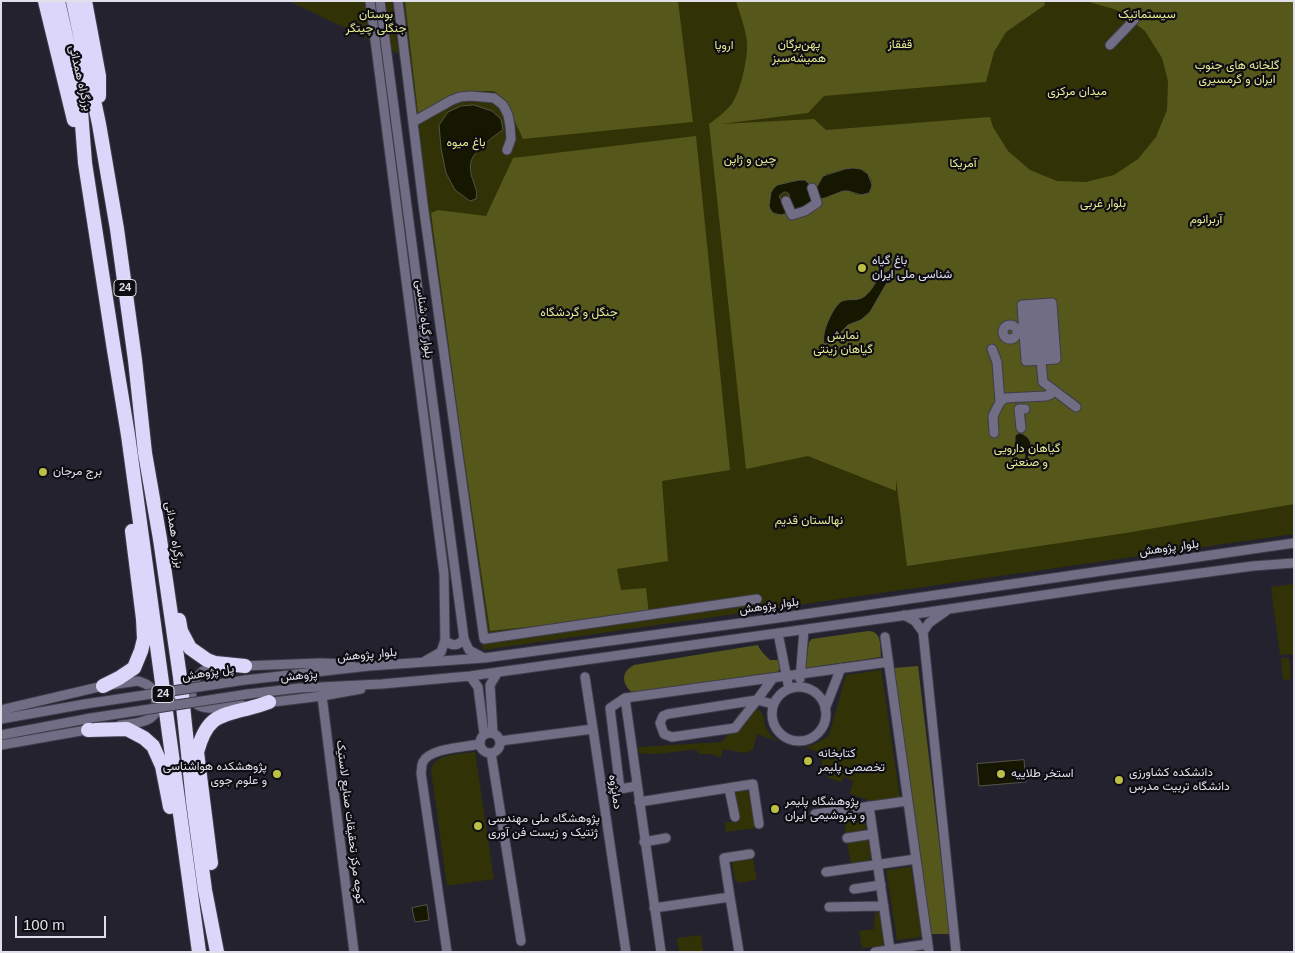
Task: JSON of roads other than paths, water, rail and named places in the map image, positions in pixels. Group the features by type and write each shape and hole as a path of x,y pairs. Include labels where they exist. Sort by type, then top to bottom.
{"highway":[{"name":"بزرگراه همدانی","path":"45,1 85,162"},
{"name":"بزرگراه همدانی","path":"58,1 80,98 85,162 128,435 199,952"},
{"name":"بزرگراه همدانی","path":"73,1 99,124 118,238 135,360 145,452 180,677 193,801 205,890 216,946"},
{"name":"بزرگراه همدانی","path":"85,1 99,76 99,124"},
{"path":"103,686 134,668 142,651 144,639 126,474 128,435"},
{"path":"145,452 156,475 181,632 190,648 207,660 245,673"},
{"path":"216,946 215,896 197,752 201,737 206,728 220,716 269,702"},
{"path":"89,724 126,730 144,738 153,746 162,766 190,922 199,952"}],"street":[{"name":"بلوار گیاه شناسی","path":"370,1 444,574 445,640"},
{"name":"بلوار گیاه شناسی","path":"380,1 464,639"},
{"path":"398,1 484,639 757,599"},
{"path":"1110,45 1134,20"},
{"path":"413,122 460,97 494,98 503,105 508,115 511,139 508,150"},
{"path":"786,202 792,215 805,211 817,203 812,188"},
{"path":"1032,328 1038,316 1052,303 1022,305 1038,316"},
{"path":"1032,328 1038,316 1037,304"},
{"path":"1032,328 1038,316"},
{"path":"1000,402 997,342 1006,326 1013,326 1032,328 1040,338 1043,382 1076,407"},
{"path":"1032,328 1040,338 1040,349 1026,361 1056,359 1040,349"},
{"path":"1032,328 1040,338 1040,349"},
{"path":"994,433 993,416 1000,402 1005,398 1046,396 1054,390"},
{"name":"بلوار پژوهش","path":"245,673 484,658 1294,543"},
{"path":"369,666 320,663 245,673 203,671 192,682 192,698 198,706 204,708 322,696 382,684 470,676 1112,585 1253,566 1294,563"},
{"path":"922,632 929,623 948,609"},
{"path":"904,615 914,621 922,632 956,952"},
{"path":"801,687 800,673 804,630"},
{"path":"778,633 789,689"},
{"path":"875,952 928,948 885,637"},
{"path":"445,640 454,646 460,644 464,639 470,650 484,658"},
{"path":"421,663 441,652 445,640"},
{"path":"638,786 620,789 610,708 625,698 888,662"},
{"path":"825,709 841,668"},
{"path":"493,733 490,685 498,672"},
{"name":"پل پژوهش","path":"1,720 245,673"},
{"path":"470,676 478,687 484,734 480,744 486,753 497,751 499,748 499,738 493,733 484,734"},
{"name":"دماپژوه","path":"586,677 626,952"},
{"path":"773,678 757,700 735,728 672,737 664,734 660,723 663,716 668,714 757,700 773,704"},
{"path":"1,710 103,686 138,681 154,689 156,709 155,714 145,721 89,724 1,735"},
{"name":"پژوهش","path":"89,724 248,694 299,688 382,684"},
{"path":"801,687 810,690 817,694 825,709 822,727 817,734 809,739 800,741 783,736 773,722 773,704 784,691 789,689 801,687"},
{"name":"کوچه مرکز تحقیقات صنایع لاستیک","path":"322,696 354,952"},
{"path":"625,698 661,952"},
{"path":"1,746 89,724"},
{"path":"500,741 593,729"},
{"path":"447,952 421,774 422,763 427,756 438,751 480,744"},
{"path":"491,753 521,941"},
{"path":"639,802 753,784 758,824"},
{"path":"729,788 735,817"},
{"path":"815,814 907,801"},
{"path":"869,806 890,950"},
{"path":"846,838 873,834"},
{"path":"644,842 666,838"},
{"path":"739,952 724,858 750,854"},
{"path":"826,872 916,859"},
{"path":"854,889 881,885"},
{"path":"654,908 730,896"},
{"path":"829,907 884,906"}],"place":[{"name":"باغ گیاه‌ شناسی ملی ایران","path":"862,268"},
{"name":"برج مرجان","path":"43,472"},
{"name":"کتابخانه تخصصی پلیمر","path":"808,761"},
{"name":"پژوهشکده هواشناسی و علوم جوی","path":"277,774"},
{"name":"استخر طلاییه","path":"1001,774"},
{"name":"دانشکده کشاورزی دانشگاه تربیت مدرس","path":"1119,780"},
{"name":"پژوهشگاه پلیمر و پتروشیمی ایران","path":"775,809"},
{"name":"پژوهشگاه ملی مهندسی ژنتیک و زیست فن آوری","path":"478,826"}],"park label":[{"name":"سیستماتیک","path":"1147,15"},
{"name":"بوستان جنگلی چیتگر","path":"376,22"},
{"name":"قفقاز","path":"900,45"},
{"name":"اروپا","path":"724,46"},
{"name":"پهن‌برگان همیشه‌سبز","path":"799,52"},
{"name":"گلخانه های جنوب ایران و گرمسیری","path":"1237,73"},
{"name":"میدان مرکزی","path":"1077,92"},
{"name":"باغ میوه","path":"466,143"},
{"name":"چین و ژاپن","path":"750,160"},
{"name":"آمریکا","path":"963,164"},
{"name":"بلوار غربی","path":"1103,204"},
{"name":"آربرانوم","path":"1206,220"},
{"name":"جنگل و گردشگاه","path":"579,313"},
{"name":"نمایش گیاهان زینتی","path":"843,343"},
{"name":"گیاهان دارویی و صنعتی","path":"1027,456"},
{"name":"نهالستان قدیم","path":"809,521"}]}
